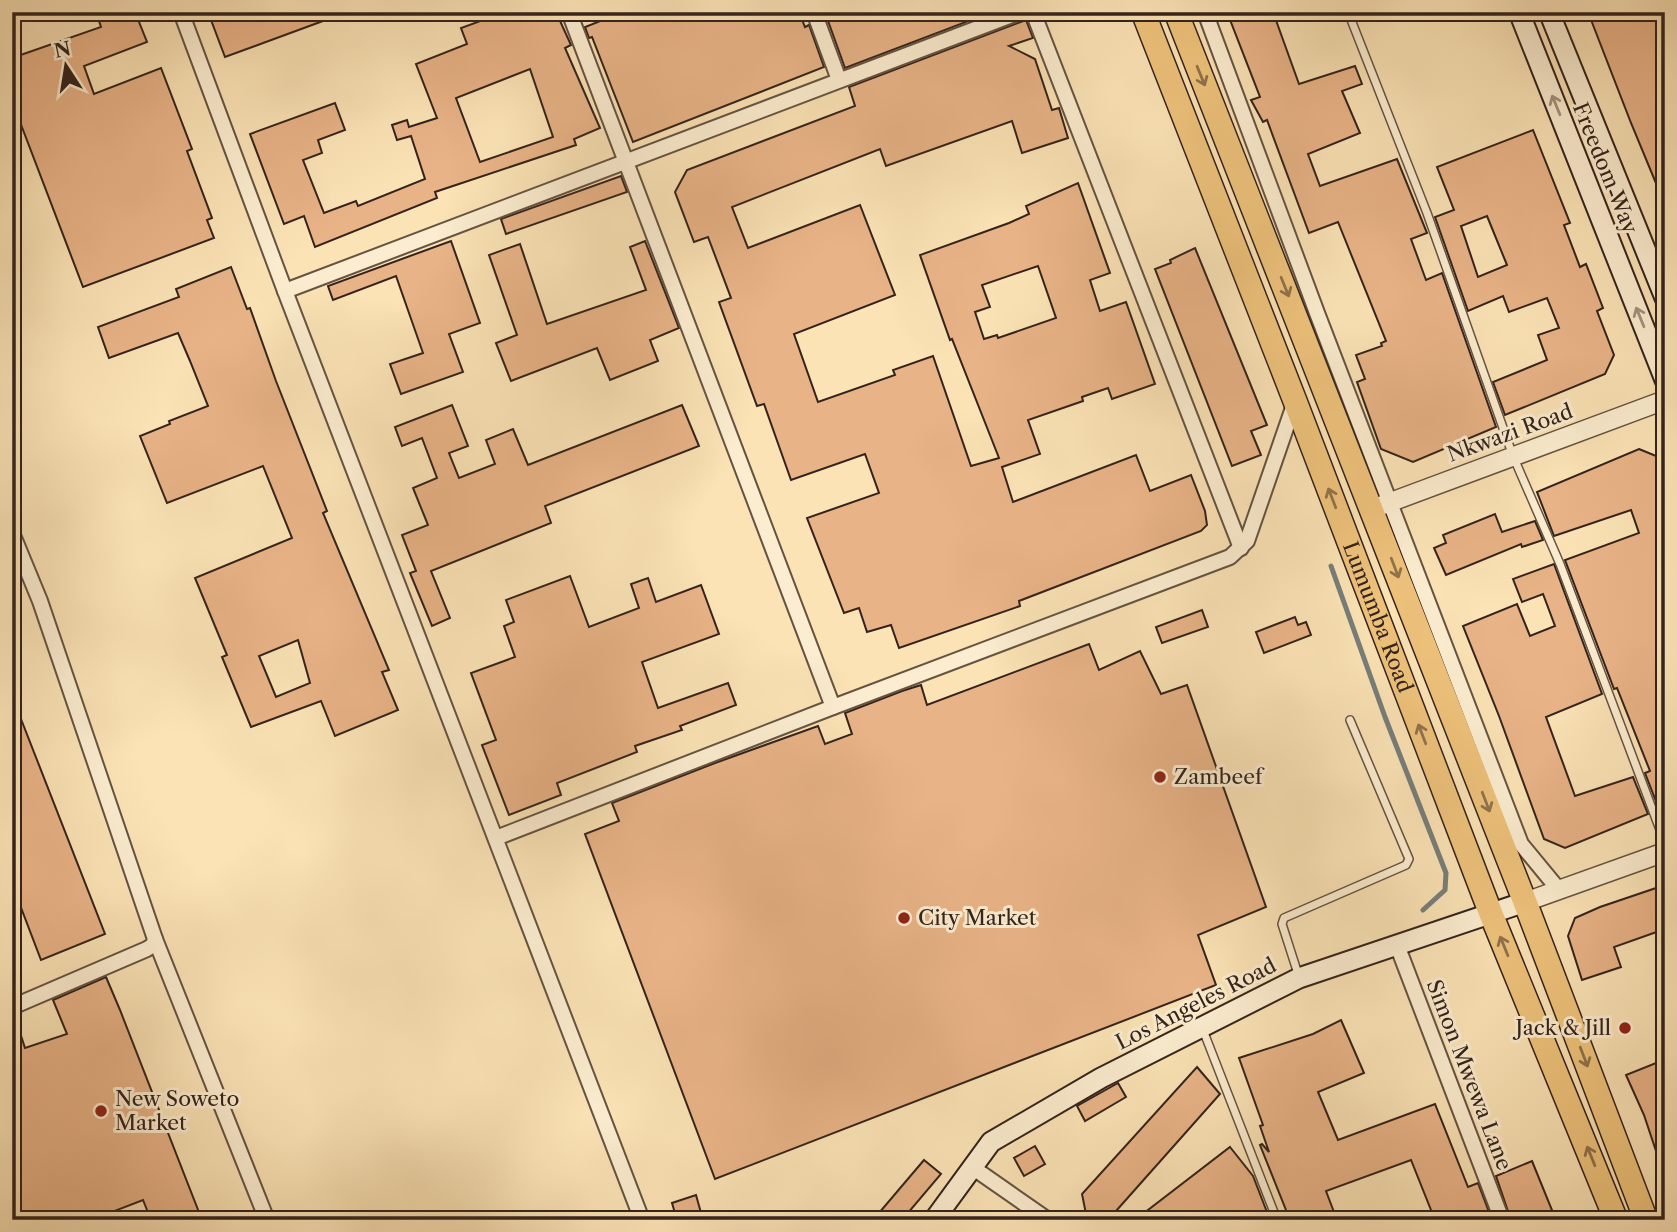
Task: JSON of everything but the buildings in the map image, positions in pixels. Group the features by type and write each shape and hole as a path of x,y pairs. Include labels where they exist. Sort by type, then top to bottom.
{"main road":[{"name":"Lumumba Road","path":"1143,12 1491,914 1616,1220"},
{"name":"Lumumba Road","path":"1176,12 1382,506 1525,902 1646,1220"},
{"name":"Freedom Way","path":"1519,12 1665,380"},
{"name":"Freedom Way","path":"1549,12 1665,298"},
{"name":"Los Angeles Road","path":"934,1220 991,1142 1101,1078 1299,978 1525,902"}],"street":[{"path":"181,12 285,291 642,1220"},
{"path":"569,12 833,707"},
{"path":"814,12 839,80"},
{"path":"285,291 1020,12"},
{"path":"1033,12 1241,548"},
{"path":"1205,12 1317,313 1382,506 1521,844 1559,890"},
{"name":"Nkwazi Road","path":"1382,506 1665,400"},
{"path":"496,838 1230,557 1247,541 1295,401"},
{"path":"12,533 40,601 155,939 267,1220"},
{"path":"1525,902 1665,852"},
{"path":"12,1007 147,949 153,945 155,939"},
{"name":"Simon Mwewa Lane","path":"1397,945 1502,1220"},
{"path":"972,1167 1048,1220"}],"lane":[{"path":"1348,12 1427,213 1513,456 1560,564 1665,843"},
{"path":"1299,978 1282,924 1284,918 1406,864 1409,859 1349,720"},
{"path":"1202,1026 1277,1220"}],"waterway":[{"path":"1331,566 1385,717 1446,873 1445,890 1423,910"}],"place":[{"name":"Zambeef","path":"1160,777"},
{"name":"City Market","path":"904,918"},
{"name":"Jack & Jill","path":"1625,1028"},
{"name":"New Soweto Market","path":"101,1111"}]}
